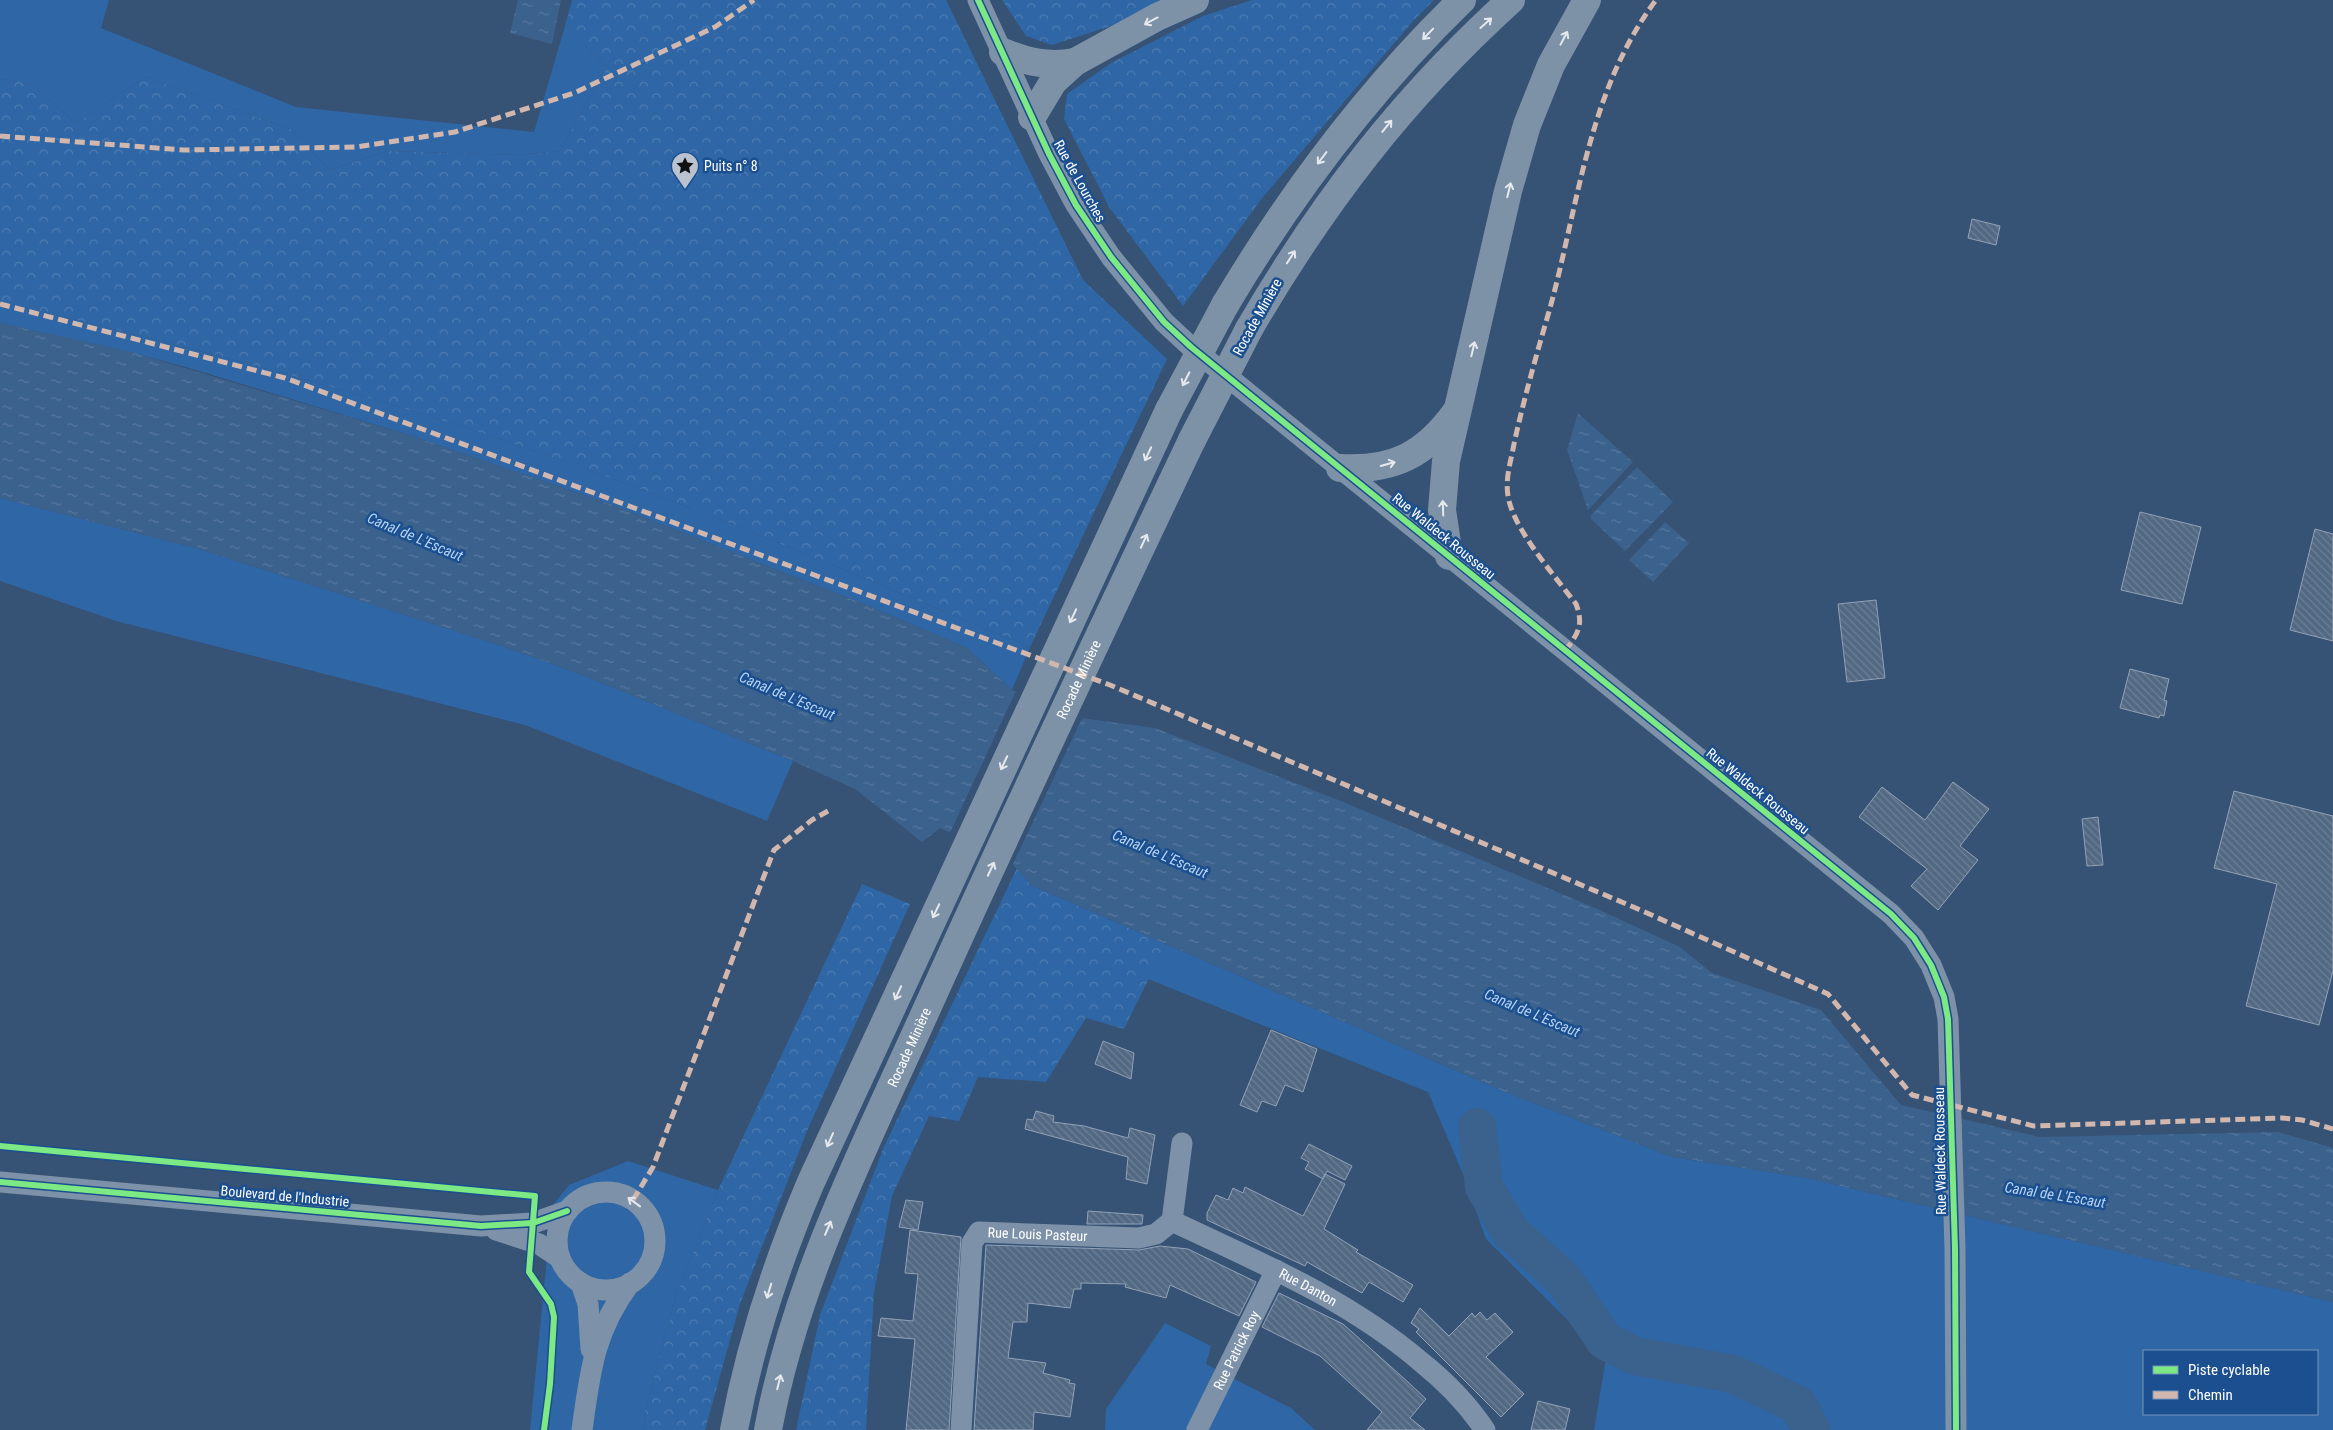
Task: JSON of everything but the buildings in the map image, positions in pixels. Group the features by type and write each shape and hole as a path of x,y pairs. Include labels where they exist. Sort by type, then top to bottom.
{"highway":[{"path":"1032,116 1053,82 1076,62 1157,17 1194,0"},
{"path":"734,1430 755,1340 786,1243 811,1182 1169,410 1225,305 1268,234 1329,150 1391,74 1462,0"},
{"name":"Rocade Minière","path":"768,1430 787,1349 811,1271 842,1196 948,961 1124,585 1192,440 1248,329 1308,231 1373,143 1426,83 1511,0"},
{"path":"1449,556 1442,510 1446,461 1520,147 1551,65 1587,0"},
{"path":"1003,52 1022,60 1042,64 1062,65 1076,62"},
{"path":"1340,468 1373,468 1407,458 1439,434 1460,407"}],"street":[{"name":"Rue de Lourches","path":"978,0 1066,186 1100,241 1151,308 1196,350"},
{"name":"Rue Waldeck Rousseau","path":"1196,350 1903,926 1924,952 1944,996 1950,1038 1955,1250 1956,1430"},
{"path":"1172,1221 1182,1143"},
{"name":"Boulevard de l'Industrie","path":"0,1182 481,1226 532,1223 567,1211"},
{"path":"582,1430 592,1362 598,1341 613,1307 630,1283 643,1272 654,1250 654,1234 645,1212 626,1196 602,1192 578,1200 567,1211 558,1234 560,1258 571,1274 582,1283 595,1288 609,1289 630,1283"},
{"name":"Rue Danton","path":"1172,1221 1276,1270 1344,1305 1391,1336 1452,1389 1484,1430"},
{"name":"Rue Louis Pasteur","path":"961,1430 972,1243 979,1232 1140,1238 1156,1234 1172,1221"},
{"name":"Boulevard de l'Industrie","path":"481,1226 531,1241 560,1258"},
{"name":"Rue Patrick Roy","path":"1197,1430 1276,1270"},
{"path":"582,1283 588,1304 592,1362"}],"green space":[{"path":"0,0 109,0 101,28 296,107 534,132 565,26 607,67 560,151 517,155 387,151 330,170 290,129 146,77 76,123 31,84 0,79"},
{"path":"572,0 946,0 1083,280 1167,359 1030,647 723,521 537,452 405,409 271,370 0,302 0,79 31,84 76,123 146,77 290,129 330,170 387,151 517,155 560,151 607,67 565,26"},
{"path":"1002,0 1169,0 1117,24 1052,45 1026,36"},
{"path":"1252,0 1434,0 1414,20 1263,197 1183,306 1109,207 1064,119 1067,94 1111,63 1203,16"},
{"path":"0,302 271,370 405,409 537,452 723,521 1030,647 1012,690 967,648 874,608 610,504 403,433 189,368 130,352 0,323"},
{"path":"0,498 196,548 505,647 580,674 793,761 767,821 525,725 116,621 0,581"},
{"path":"1017,868 1031,885 1166,944 1124,1029 1086,1018 1046,1082 978,1077 959,1121 929,1116 892,1196 874,1293 866,1430 796,1430 820,1315 883,1149"},
{"path":"862,884 910,904 807,1131 740,1304 705,1430 644,1430 645,1411 677,1293 718,1190"},
{"path":"1166,944 1498,1089 1672,1157 1807,1178 2333,1302 2333,1430 1594,1430 1606,1358 1486,1239 1463,1174 1428,1092 1148,979"},
{"path":"628,1161 718,1190 677,1293 645,1411 644,1430 530,1430 552,1206 569,1185"},
{"path":"1165,1323 1211,1346 1206,1364 1291,1408 1315,1430 1105,1430 1106,1409"}],"water":[{"path":"518,0 561,0 552,44 510,33"},
{"name":"Canal de L'Escaut","path":"0,323 131,352 403,433 610,504 874,608 967,648 1012,690 1081,718 1155,728 1341,801 1593,907 1680,947 1712,973 1821,1010 1901,1105 2040,1137 2278,1132 2333,1148 2333,1302 1807,1178 1672,1157 1498,1089 1031,885 1010,861 940,828 922,842 855,789 793,761 580,674 505,647 196,548 0,498"},
{"path":"1578,413 1633,462 1588,510 1567,450"},
{"path":"1637,467 1673,502 1625,551 1591,519 1591,515"},
{"path":"1665,522 1689,543 1653,582 1629,560"}],"pier":[{"path":"1017,689 1083,716 1012,866 949,835"}],"waterway":[{"path":"1477,1127 1484,1187 1511,1232 1564,1280 1605,1341 1635,1356 1733,1374 1798,1405 1811,1430"}],"marked path":[{"path":"0,136 184,150 356,147 455,132 574,93 715,27 754,0"},
{"path":"1565,651 1578,629 1579,618 1576,604 1536,552 1518,523 1511,509 1508,496 1508,476 1522,410 1550,308 1588,149 1600,110 1615,72 1633,35 1656,0"},
{"path":"0,304 285,378 1110,685 1638,909 1828,994 1912,1095 2034,1126 2282,1118 2302,1120 2333,1129"},
{"path":"633,1200 653,1167 774,850 812,820 828,811"}],"cycle path":[{"path":"978,0 1049,154 1076,205 1111,257 1164,322 1191,347 1891,914 1914,938 1931,965 1944,997 1948,1019 1955,1249 1956,1430"},
{"path":"0,1146 535,1196 529,1272 551,1304 554,1317 550,1384 544,1430"},
{"path":"0,1182 481,1226 533,1223 567,1211"}],"place":[{"name":"Puits n° 8","path":"685,190"}]}
